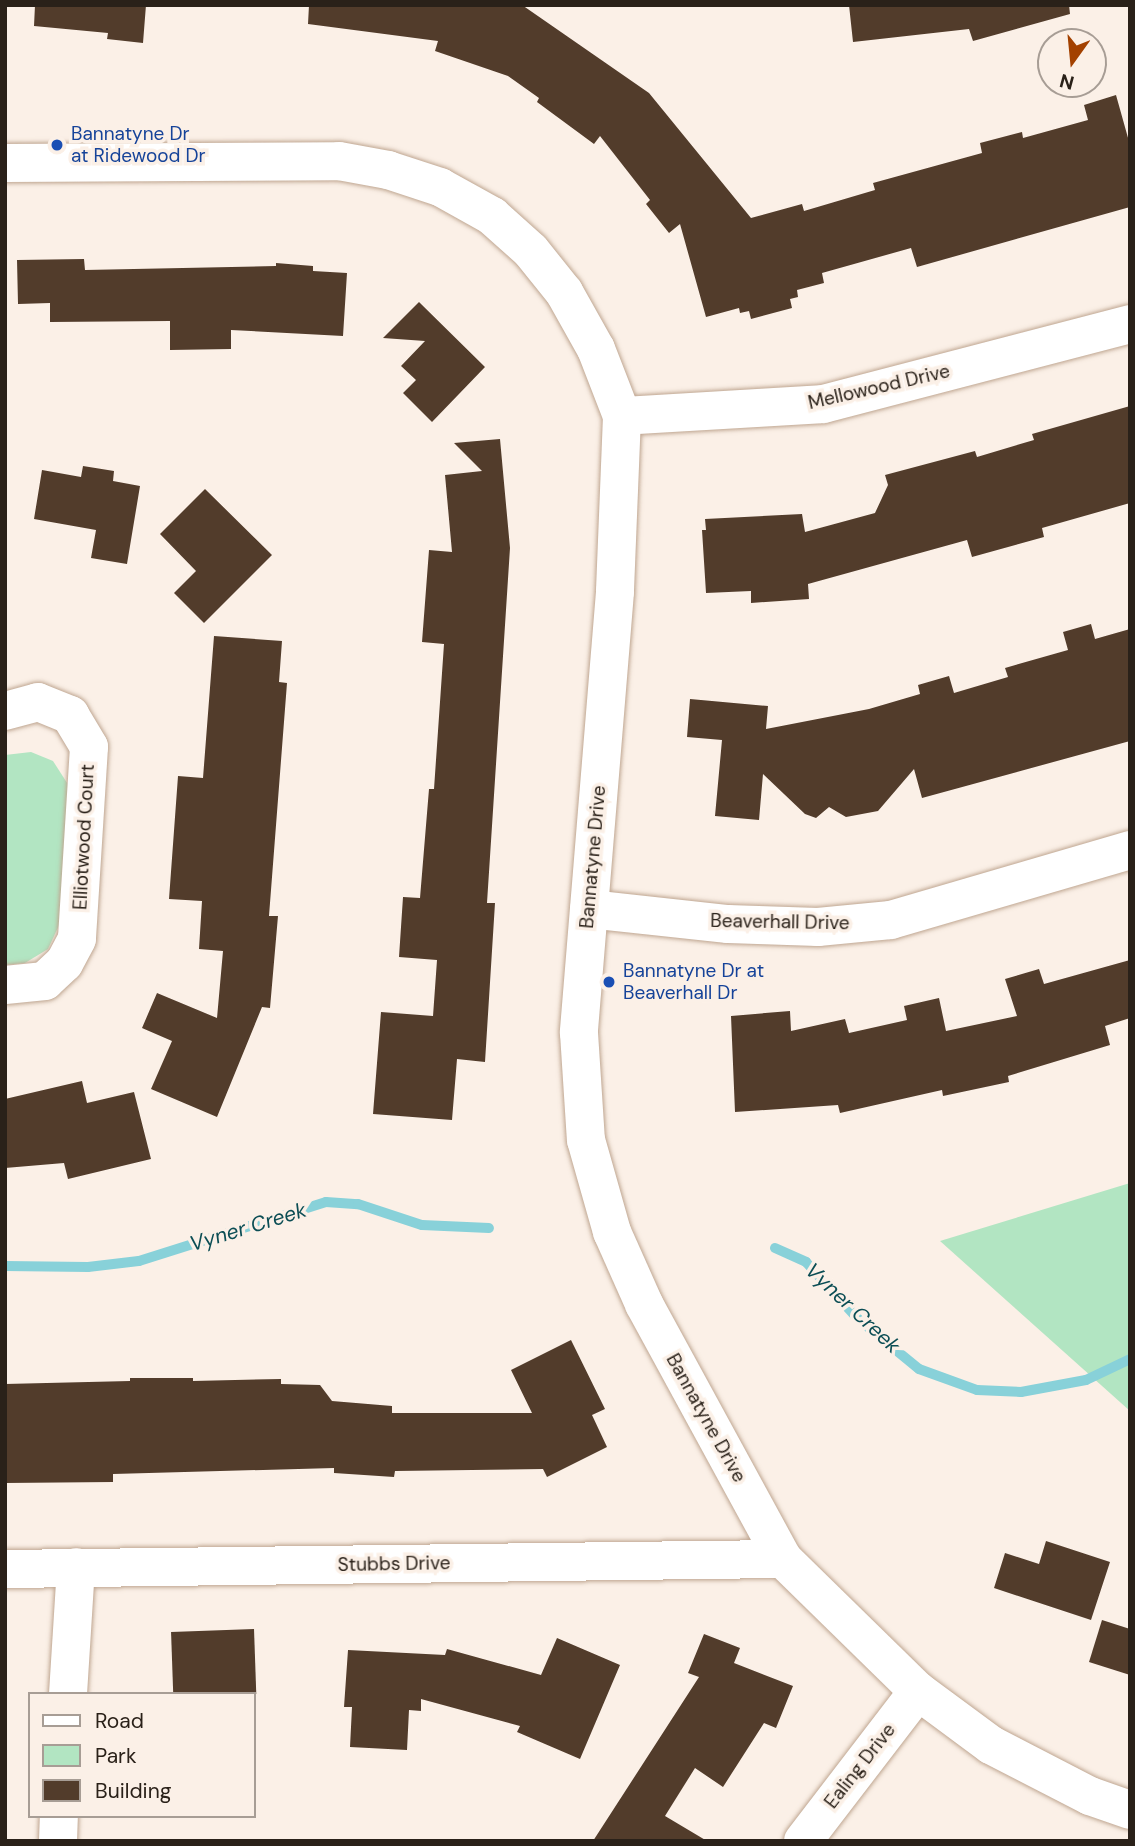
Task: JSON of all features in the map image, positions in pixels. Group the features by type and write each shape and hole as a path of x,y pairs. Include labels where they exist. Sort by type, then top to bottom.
{"street":[{"name":"Bannatyne Drive","path":"5,163 339,161 388,170 440,187 492,216 531,251 564,292 596,349 622,416 615,592 579,1033 586,1140 612,1232 644,1304 783,1559 918,1691 990,1745 1090,1796 1130,1810"},
{"name":"Mellowood Drive","path":"622,416 823,404 1130,324"},
{"name":"Elliotwood Court","path":"5,711 38,702 70,715 89,747 78,939 64,963 45,981 5,985"},
{"name":"Beaverhall Drive","path":"589,909 728,924 818,926 891,920 1130,850"},
{"name":"Stubbs Drive","path":"5,1569 783,1559"},
{"path":"68,1692 76,1567"},
{"name":"Ealing Drive","path":"803,1841 918,1691"},
{"path":"58,1841 59,1818"}],"green space":[{"path":"31,752 53,761 71,789 61,921 48,949 25,963 5,965 5,755"},
{"path":"1130,1183 1130,1411 940,1241"}],"building":[{"path":"35,5 146,5 143,43 107,39 108,33 34,26"},
{"path":"309,5 522,5 649,93 751,218 802,204 804,211 875,190 873,183 982,153 980,143 1022,132 1023,138 1088,120 1084,105 1116,95 1130,145 1130,207 917,267 911,248 822,273 824,283 797,290 798,297 790,299 792,308 751,319 749,311 740,313 739,308 706,317 680,224 669,233 646,204 650,200 600,136 594,144 537,102 539,98 508,76 435,51 438,41 308,24"},
{"path":"849,5 1069,5 1070,14 973,41 969,29 853,42"},
{"path":"84,259 85,270 276,266 276,263 313,266 313,271 347,273 343,336 231,330 231,349 170,350 170,321 50,322 50,303 18,304 17,260"},
{"path":"419,302 485,367 432,422 403,393 416,380 401,366 425,341 383,338"},
{"path":"1130,406 1130,503 1042,528 1044,537 972,557 967,540 808,584 809,599 751,603 751,591 706,593 702,530 706,530 705,519 802,514 805,532 875,513 888,485 885,475 975,451 977,457 1034,440 1032,434"},
{"path":"500,439 510,548 487,903 495,903 485,1062 457,1059 452,1120 373,1114 381,1012 433,1016 437,960 399,957 403,897 420,898 429,789 434,789 444,644 422,642 429,550 452,552 445,475 482,471 454,443"},
{"path":"83,466 114,471 113,481 140,486 127,564 91,558 96,530 34,519 42,470 81,477"},
{"path":"205,489 272,555 204,623 174,593 196,571 160,534"},
{"path":"1091,624 1095,639 1130,629 1130,741 922,798 914,769 878,811 846,817 829,807 816,818 805,814 763,774 759,820 715,816 722,740 687,737 690,699 768,706 766,729 869,709 920,694 918,685 949,676 954,693 1008,677 1005,668 1068,650 1063,632"},
{"path":"214,636 282,641 279,682 287,683 269,916 278,916 270,1008 262,1007 217,1117 151,1089 172,1041 142,1028 157,993 217,1018 223,951 199,949 202,901 169,899 178,776 203,778"},
{"path":"1130,960 1130,1018 1105,1026 1110,1045 1008,1076 1009,1082 943,1096 942,1090 840,1113 838,1105 735,1112 731,1016 790,1011 791,1031 845,1019 849,1033 907,1020 904,1006 939,998 946,1031 1017,1016 1005,979 1039,969 1044,984"},
{"path":"82,1081 87,1103 134,1092 151,1159 68,1179 64,1163 5,1168 5,1099"},
{"path":"571,1340 605,1409 592,1415 607,1447 547,1477 543,1469 395,1471 394,1477 334,1473 334,1468 113,1474 113,1482 5,1483 5,1384 130,1381 130,1378 193,1378 193,1381 281,1379 281,1384 320,1385 332,1401 392,1406 392,1413 532,1413 511,1370"},
{"path":"1046,1541 1110,1562 1091,1620 994,1588 1005,1553 1039,1564"},
{"path":"1102,1620 1130,1629 1130,1675 1089,1662"},
{"path":"254,1629 256,1694 173,1692 171,1632"},
{"path":"704,1634 740,1648 734,1663 793,1686 776,1728 764,1723 723,1787 695,1768 665,1816 707,1841 593,1841 699,1677 688,1673"},
{"path":"557,1638 620,1665 580,1759 517,1732 520,1726 421,1699 421,1711 409,1710 407,1750 350,1747 352,1707 344,1707 348,1650 445,1655 447,1649 541,1675"}],"waterway":[{"name":"Vyner Creek","path":"5,1266 88,1267 139,1261 326,1202 358,1204 422,1225 489,1228"},
{"name":"Vyner Creek","path":"775,1248 806,1262 858,1319 919,1369 977,1390 1021,1392 1086,1380 1130,1359"}],"place":[{"name":"Bannatyne Dr at Ridewood Dr","path":"57,145"},
{"name":"Bannatyne Dr at Beaverhall Dr","path":"609,982"}]}
